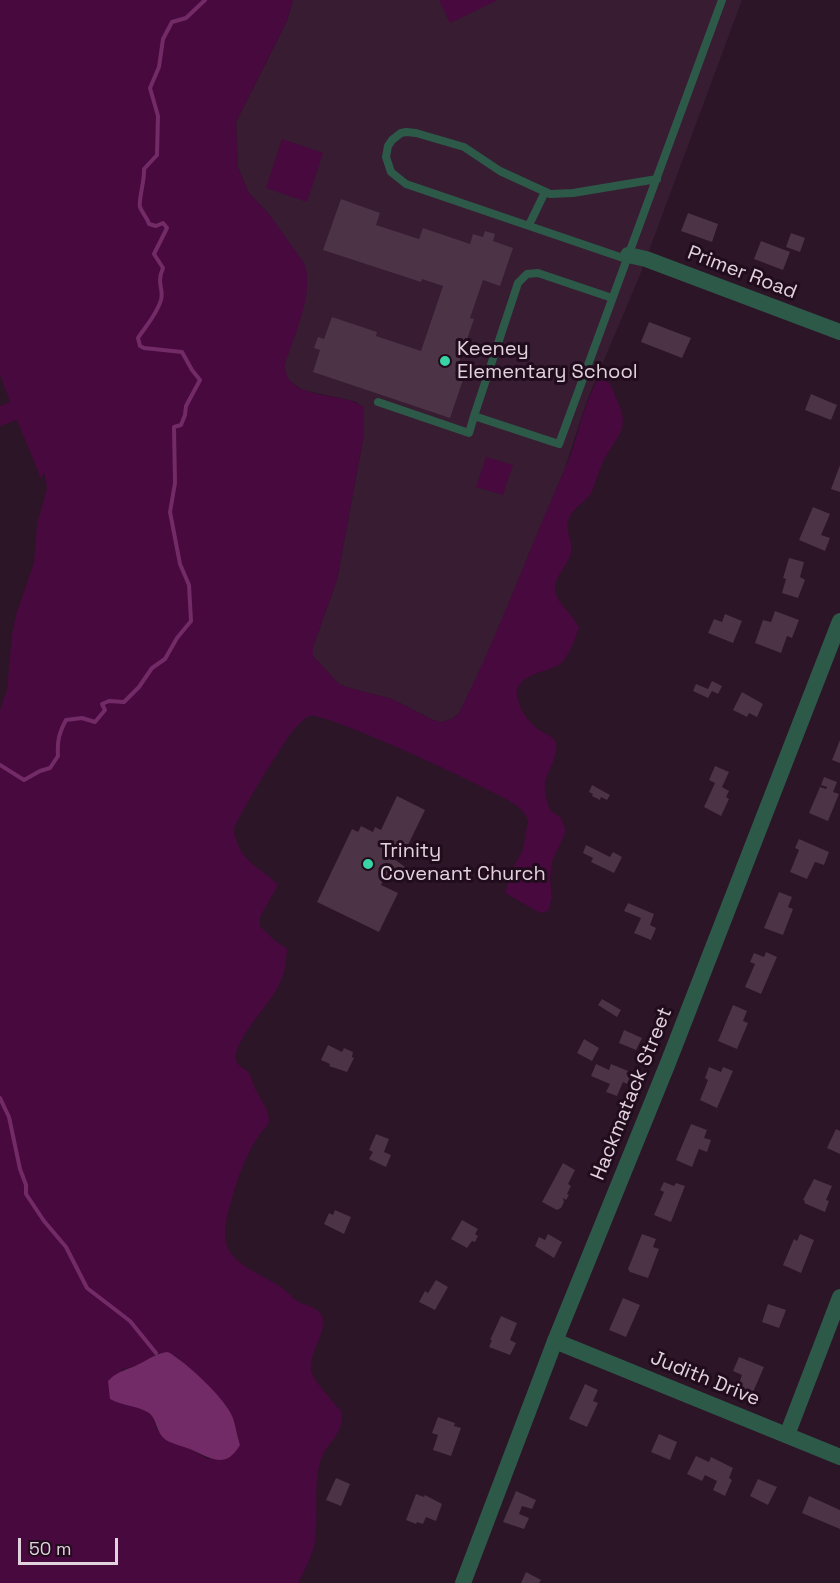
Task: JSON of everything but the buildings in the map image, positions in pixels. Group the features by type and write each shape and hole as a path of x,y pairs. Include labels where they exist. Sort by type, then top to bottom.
{"street":[{"name":"Primer Road","path":"627,257 646,259 840,332"},
{"name":"Hackmatack Street","path":"463,1583 555,1341 668,1064 840,621"},
{"path":"787,1435 840,1297"},
{"name":"Judith Drive","path":"555,1341 840,1457"}],"lane":[{"path":"474,416 559,444 722,0"},
{"path":"627,257 406,184 391,172 387,164 388,146 396,136 406,132 445,141 464,147 500,171 550,194 573,193 657,179"},
{"path":"529,225 545,192"},
{"path":"378,402 469,433 518,283 527,274 538,273 612,298"}],"shaded area":[{"path":"0,0 293,0 287,21 236,122 238,168 249,193 269,214 304,263 307,274 302,313 285,363 287,375 293,384 303,390 342,398 364,407 364,434 337,580 313,647 313,656 338,683 346,687 392,699 433,720 442,722 452,719 459,713 474,683 500,623 569,460 587,403 597,381 606,380 613,389 623,419 620,433 603,462 591,493 575,509 568,521 571,551 558,577 555,589 558,599 579,628 563,661 524,680 517,693 520,707 527,718 538,729 553,738 556,743 556,753 546,778 545,789 550,810 561,818 566,831 552,862 550,879 552,898 548,911 540,913 505,893 512,870 523,849 528,821 520,809 502,797 433,763 321,717 309,716 295,728 272,762 234,830 243,854 278,885 260,917 260,926 287,949 284,972 279,985 246,1033 236,1052 236,1060 250,1075 266,1109 269,1123 251,1148 239,1175 228,1215 225,1231 226,1243 230,1252 248,1268 278,1285 299,1302 320,1313 323,1328 311,1363 312,1374 342,1413 340,1428 320,1462 314,1546 298,1583 0,1583 0,710 7,689 16,615 34,562 37,524 47,488 44,472 41,479 17,420 0,426 0,406 10,402 0,375","holes":["158,1353 176,1356 226,1405 233,1418 240,1445 208,1459 157,1430 152,1415 141,1408 121,1370 139,1365"]},
{"name":"Keeney Elementary School","path":"293,0 742,0 640,275 586,403 564,471 484,663 459,713 452,719 442,722 433,720 392,699 338,683 313,656 313,647 337,580 364,434 357,402 303,390 288,380 285,363 303,307 269,214 249,193 238,168 236,122 287,21"},
{"path":"439,0 498,0 450,23"},
{"path":"282,139 323,153 307,202 266,188"},
{"path":"486,457 513,465 503,495 476,487"},
{"path":"168,1352 205,1382 229,1410 240,1445 224,1460 212,1459 169,1442 160,1434 149,1413 110,1399 108,1381 112,1377 154,1356"}],"waterway":[{"path":"0,765 24,780 50,768 58,756 59,737 66,720 82,718 95,722 105,710 102,704 109,701 124,702 139,687 152,668 165,659 177,638 191,621 189,585 180,564 170,512 175,483 174,427 181,425 186,406 200,380 182,352 140,346 138,338 161,300 160,278 163,268 154,254 167,228 163,223 156,226 149,224 140,204 144,169 157,155 158,116 150,88 159,67 163,39 172,22 186,18 205,0"},
{"path":"0,1098 9,1117 20,1169 26,1185 26,1194 44,1221 66,1247 87,1288 130,1321 156,1353"}],"place":[{"name":"Keeney Elementary School","path":"445,361"},
{"name":"Trinity Covenant Church","path":"368,864"}]}
